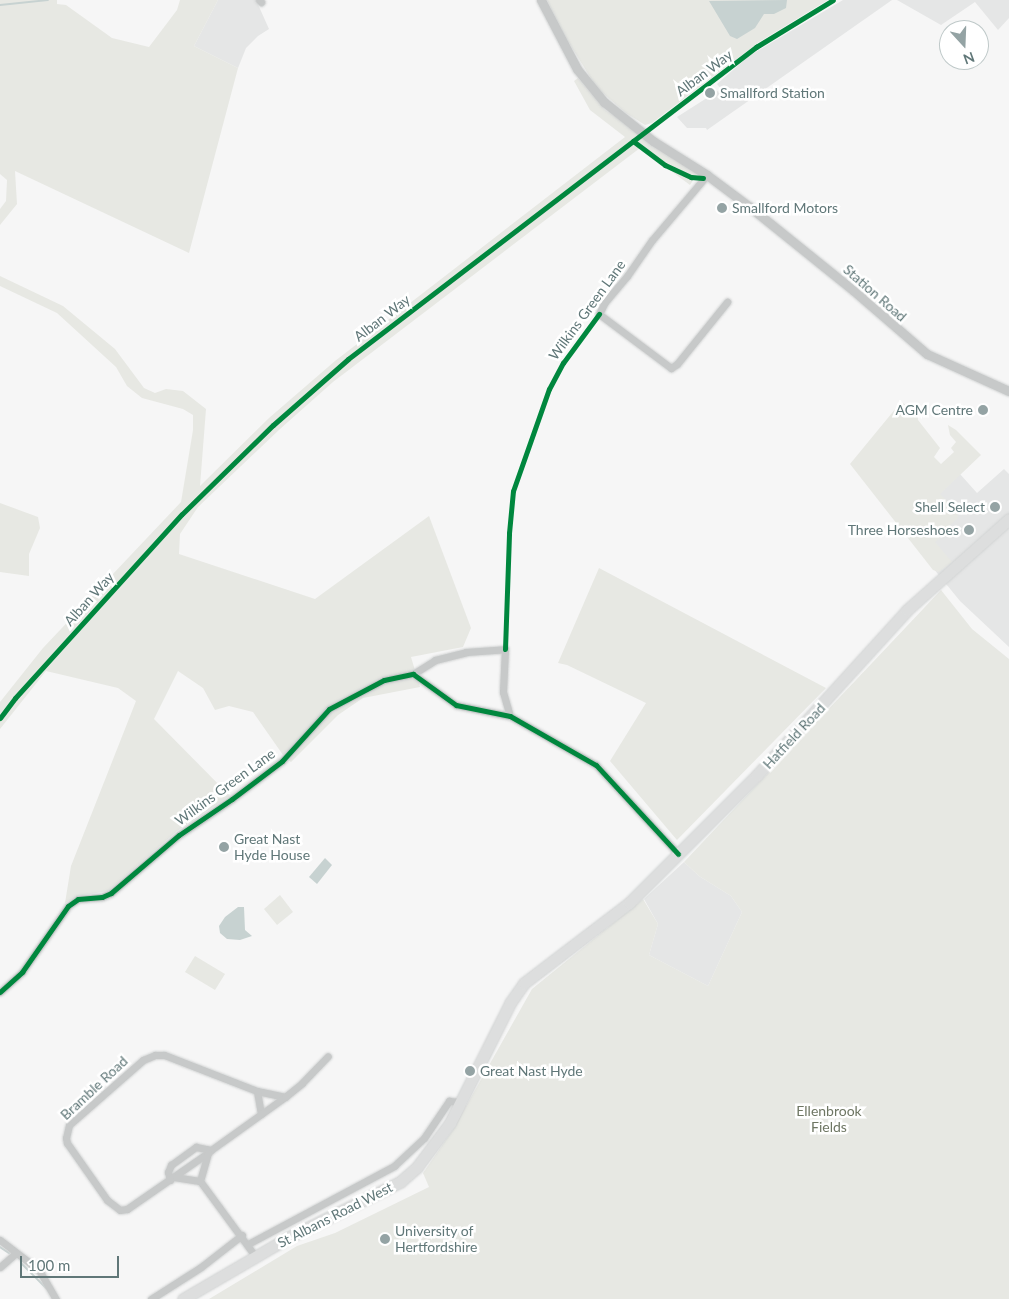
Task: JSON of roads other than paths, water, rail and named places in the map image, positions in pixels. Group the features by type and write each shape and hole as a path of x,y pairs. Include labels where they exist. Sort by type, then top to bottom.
{"main road":[{"name":"Hatfield Road","path":"573,946 629,903 757,775 907,610 1009,519"},
{"name":"St Albans Road West","path":"183,1299 255,1256 400,1182 417,1167 461,1102 510,1002 524,983 573,946"}],"street":[{"name":"Station Road","path":"541,0 546,14 585,81 604,102 641,129 650,138 736,196 853,290 926,354 1009,391"},
{"name":"Wilkins Green Lane","path":"707,175 652,240 627,276 605,302 599,314 671,368 677,364 727,302"},
{"path":"510,716 503,692 504,649 466,652 435,660 413,674 456,705 510,716 596,765 678,854"},
{"name":"Wilkins Green Lane","path":"0,992 22,972 68,906 78,899 102,897 111,893 179,835 232,799 282,761 329,709 384,680 413,674"},
{"name":"Bramble Road","path":"285,1096 257,1091 164,1055 155,1054 143,1060 66,1130 67,1143 107,1200 115,1208 127,1209 210,1152 285,1096 302,1083 328,1056"},
{"path":"257,1091 261,1114"},
{"name":"St Albans Road West","path":"248,1244 394,1166 424,1138 448,1102 461,1102"},
{"name":"Bramble Road","path":"172,1178 168,1172 170,1165 196,1147 210,1152"},
{"path":"200,1181 210,1152"},
{"path":"172,1178 200,1181 242,1235 255,1256"},
{"path":"151,1299 201,1267 242,1235"},
{"path":"0,1240 39,1270 56,1299"},
{"path":"0,1267 16,1253"}],"waterway":[{"path":"0,5 48,0"},
{"path":"0,1247 9,1253"},
{"path":"21,1263 47,1289"}],"place":[{"name":"Smallford Station","path":"710,93"},
{"name":"Smallford Motors","path":"722,208"},
{"name":"AGM Centre","path":"983,410"},
{"name":"Shell Select","path":"995,507"},
{"name":"Three Horseshoes","path":"969,530"},
{"name":"Great Nast Hyde House","path":"224,847"},
{"name":"Great Nast Hyde","path":"470,1071"},
{"name":"University of Hertfordshire","path":"385,1239"}],"park label":[{"name":"Ellenbrook Fields","path":"829,1120"}]}
